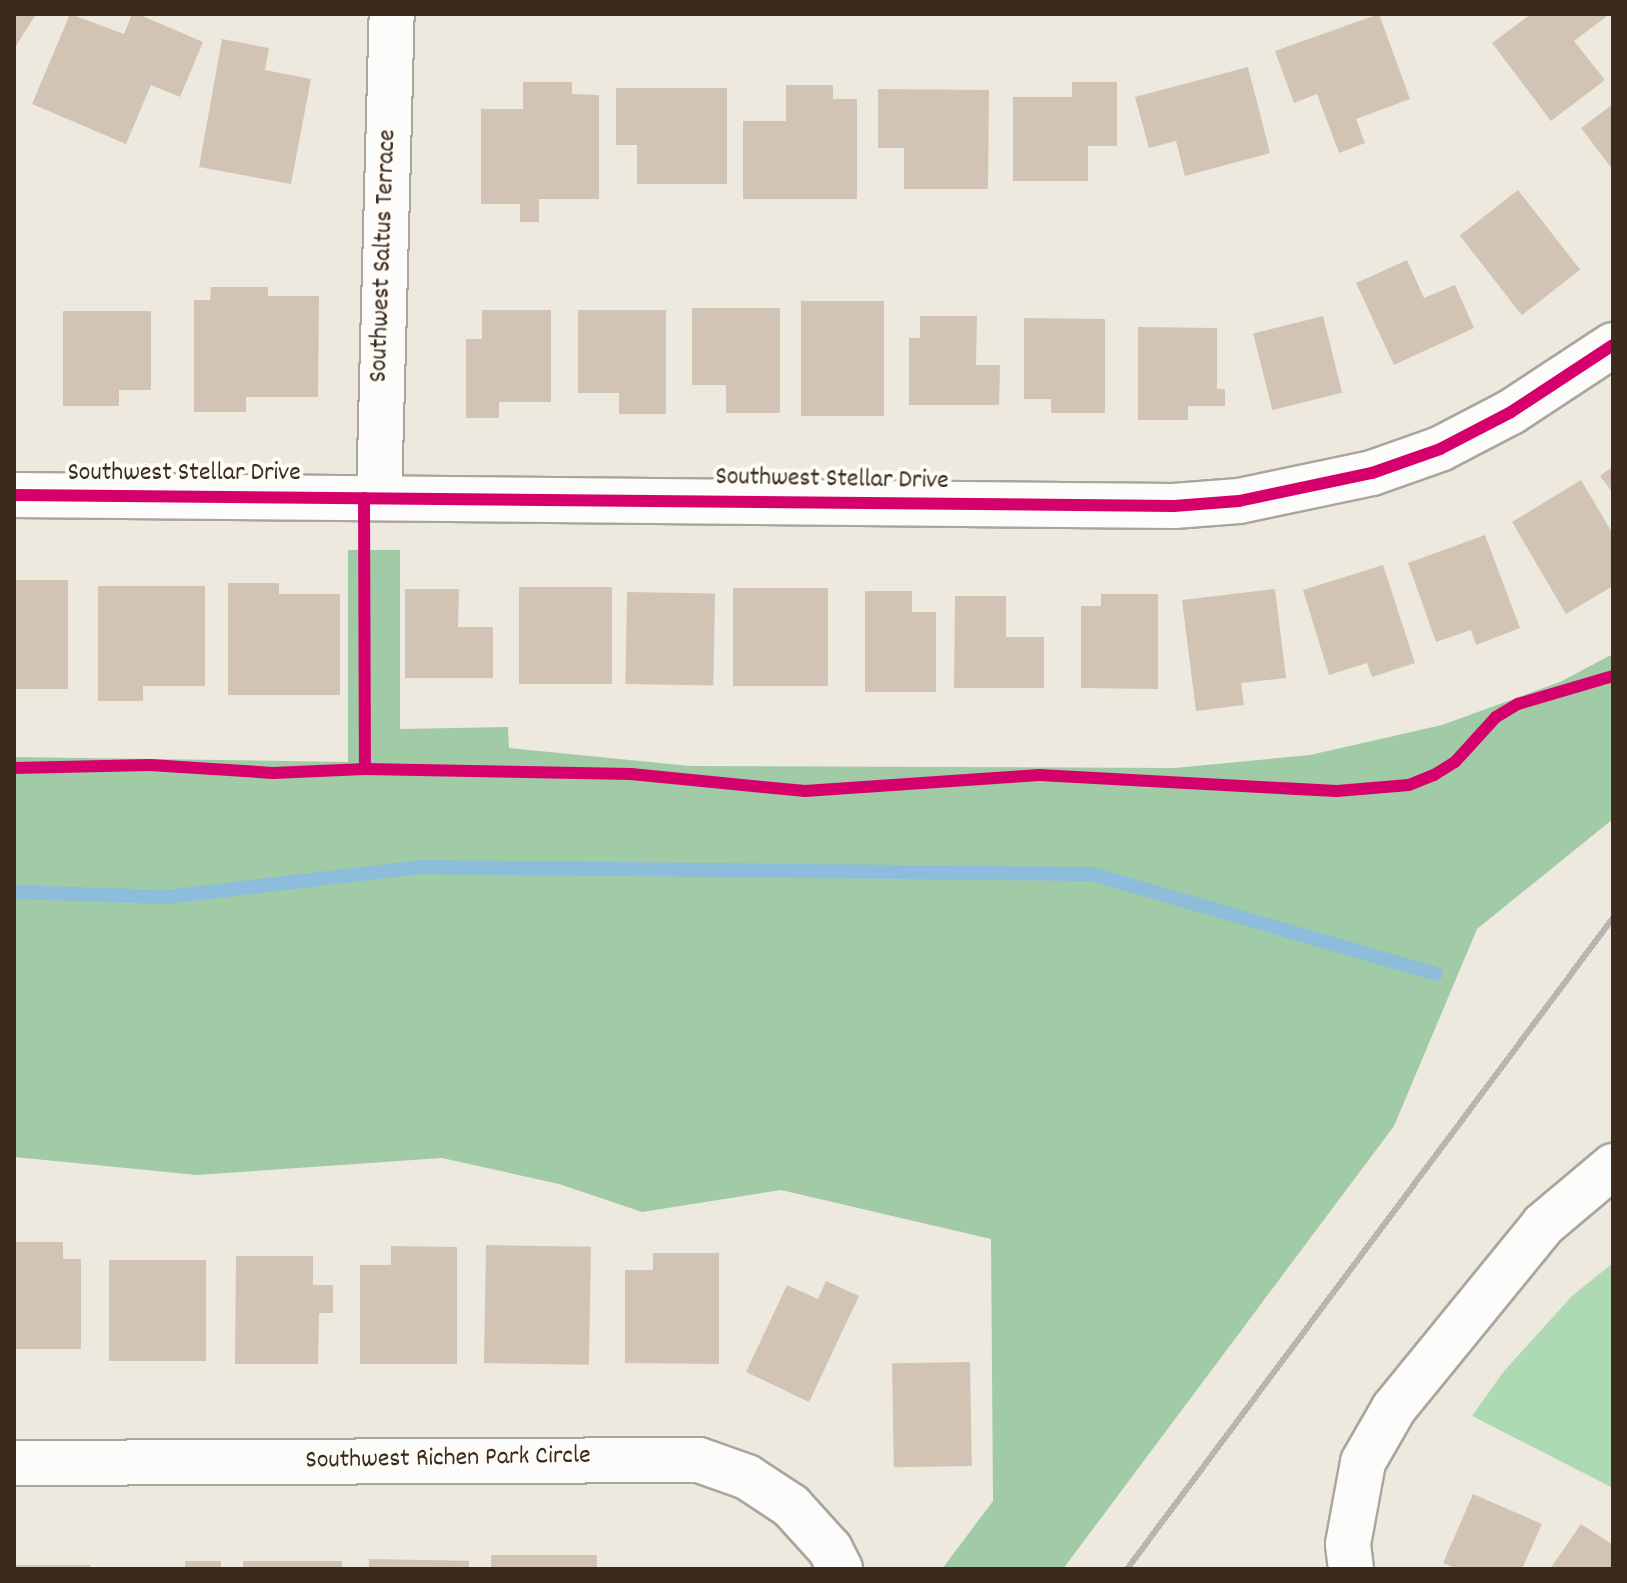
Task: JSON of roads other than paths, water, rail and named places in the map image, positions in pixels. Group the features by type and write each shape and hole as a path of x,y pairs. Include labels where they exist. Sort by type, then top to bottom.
{"street":[{"name":"Southwest Saltus Terrace","path":"379,498 392,14"},
{"name":"Southwest Stellar Drive","path":"14,495 1174,506 1239,501 1358,477 1440,449 1511,412 1613,345"},
{"path":"1351,1569 1348,1544 1363,1462 1394,1408 1543,1225 1613,1166"},
{"name":"Southwest Richen Park Circle","path":"14,1463 699,1460 747,1477 791,1506 830,1549 840,1569"}],"waterway":[{"path":"14,892 166,897 422,867 1092,874 1436,974"}],"railway":[{"path":"1127,1569 1613,918"}]}
